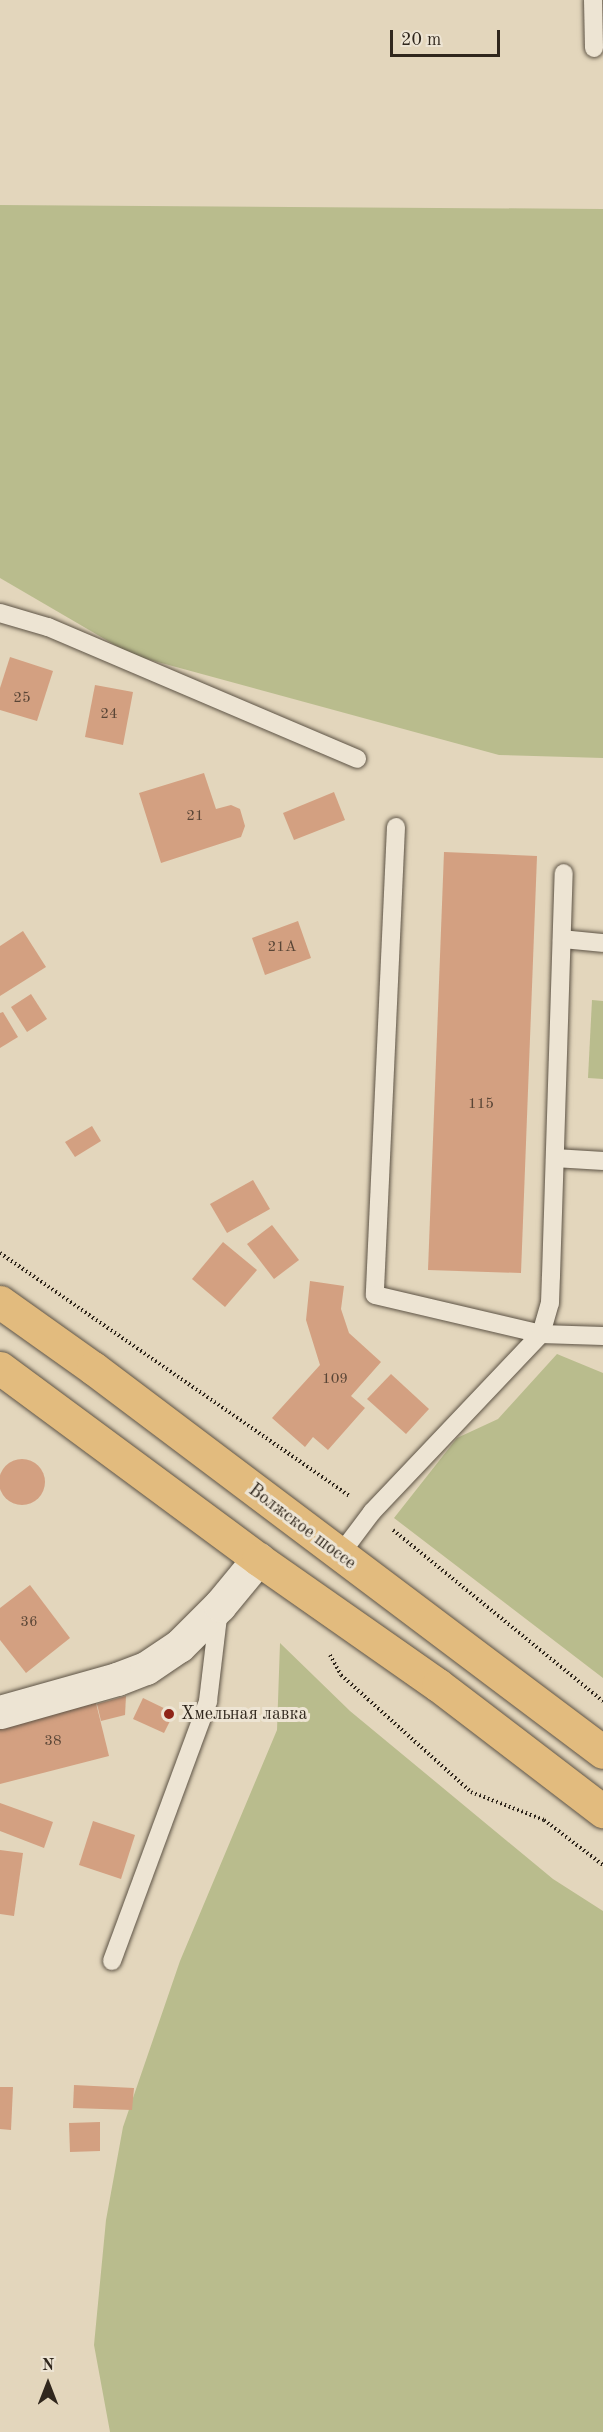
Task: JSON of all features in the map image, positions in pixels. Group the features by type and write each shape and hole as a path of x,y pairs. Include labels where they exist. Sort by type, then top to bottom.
{"main road":[{"name":"Волжское шоссе","path":"0,1302 93,1368 339,1556 603,1752"},
{"path":"0,1368 258,1559 438,1685 603,1811"}],"street":[{"path":"0,1712 117,1679 146,1668 179,1646 220,1605 258,1559"}],"lane":[{"path":"593,0 594,48"},
{"path":"0,614 48,627 357,759"},
{"path":"396,827 375,1295 541,1334 603,1336"},
{"path":"339,1556 372,1512 541,1334 550,1303 564,873"},
{"path":"562,939 603,943"},
{"path":"555,1158 603,1161"},
{"path":"112,1961 208,1701 220,1605"}],"path":[{"path":"0,1253 372,1512 603,1701"},
{"path":"327,1650 341,1675 471,1792 544,1820 603,1865"}],"green space":[{"path":"0,205 603,209 603,758 499,755 132,655 0,578"},
{"path":"592,1000 603,1001 603,1079 588,1078"},
{"path":"557,1354 603,1373 603,1678 394,1518 457,1438 498,1419"},
{"path":"280,1643 350,1711 553,1879 603,1911 603,2432 110,2432 94,2345 106,2220 123,2127 180,1961 277,1730"}],"building":[{"path":"10,657 53,671 37,721 0,710 0,688"},
{"path":"95,685 133,692 123,745 85,737"},
{"path":"204,773 216,809 231,805 240,809 245,826 241,837 161,863 139,793"},
{"path":"334,792 345,820 294,840 283,813"},
{"path":"444,852 537,856 521,1273 428,1270"},
{"path":"298,921 311,958 265,975 252,938"},
{"path":"23,931 46,967 0,996 0,946"},
{"path":"31,994 47,1019 27,1032 11,1007"},
{"path":"3,1012 18,1037 0,1048 0,1013"},
{"path":"92,1126 101,1141 75,1157 65,1142"},
{"path":"253,1180 270,1209 227,1233 210,1204"},
{"path":"272,1225 299,1260 274,1279 247,1244"},
{"path":"223,1242 257,1270 225,1307 192,1279"},
{"path":"310,1281 344,1286 341,1309 349,1333 381,1362 351,1396 365,1408 328,1450 313,1437 305,1447 272,1418 320,1365 306,1320"},
{"path":"391,1374 429,1409 406,1434 367,1399"},
{"path":"22,1459 38,1466 45,1482 38,1498 22,1505 6,1498 -1,1482 6,1466"},
{"path":"30,1585 70,1638 26,1673 0,1640 0,1608"},
{"path":"126,1696 125,1715 101,1721 97,1704"},
{"path":"143,1698 174,1713 164,1733 133,1719"},
{"path":"96,1703 109,1756 0,1784 0,1728"},
{"path":"0,1803 53,1822 44,1848 0,1831"},
{"path":"93,1821 135,1835 121,1879 79,1865"},
{"path":"0,1850 23,1853 14,1916 0,1914"},
{"path":"74,2085 134,2088 132,2110 73,2108"},
{"path":"0,2087 13,2087 11,2130 0,2129"},
{"path":"100,2122 100,2151 70,2152 69,2123"}],"place":[{"name":"Хмельная лавка","path":"169,1714"}]}
